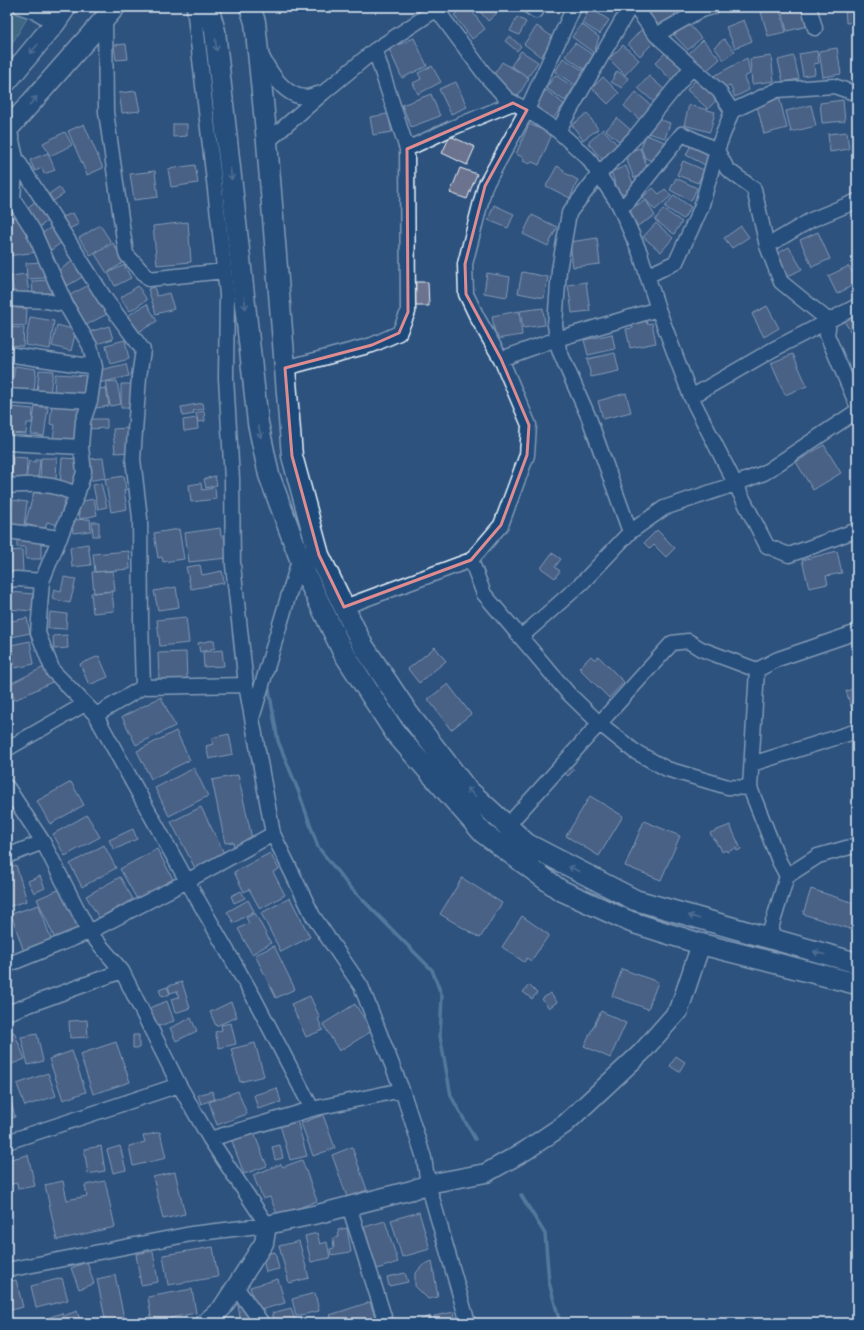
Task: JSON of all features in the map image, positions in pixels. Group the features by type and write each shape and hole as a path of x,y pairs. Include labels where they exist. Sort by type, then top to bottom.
{"main road":[{"path":"7,81 55,23 66,7"},
{"path":"208,7 215,31 258,423 270,475 306,574 343,652 396,734 483,833 560,890 631,922 701,944 857,984"},
{"path":"8,129 113,10"},
{"path":"255,12 292,456 319,555 362,644 408,713 466,788 527,844 635,900 857,964"}],"street":[{"path":"20,7 36,12 55,23"},
{"path":"194,7 227,294 226,378 232,479 233,565 246,685 273,834 313,916 361,986 402,1090 424,1158 428,1184 468,1323"},
{"path":"530,7 536,11 538,7"},
{"path":"344,607 471,560 501,525 527,455 529,425 500,359 466,294 465,264 485,186 526,110 574,7"},
{"path":"558,131 630,7"},
{"path":"635,7 656,35 719,91 732,111"},
{"path":"656,35 699,11 712,7"},
{"path":"809,7 815,28"},
{"path":"267,142 375,50 438,9 486,76 508,100 558,131 588,158 619,205 640,253 658,309 690,397 768,546 789,555 857,530"},
{"path":"113,10 106,112 126,254 148,279 224,271"},
{"path":"258,49 268,69 279,83 292,93 306,97 323,93"},
{"path":"285,368 372,345 398,333 408,312 407,149 375,50"},
{"path":"630,532 589,418 559,350 555,325 559,270 569,213 598,174 635,137 692,67"},
{"path":"647,276 676,262 701,208 717,150 732,111 777,90 834,86 857,94"},
{"path":"407,149 452,128 513,103"},
{"path":"8,129 16,158 106,300 143,350 139,378 133,459 140,518 140,620 143,687"},
{"path":"619,205 627,203 682,134 717,150 727,169 754,189 767,246 781,282 829,321"},
{"path":"16,158 10,204 33,230 66,305 90,346 95,367 90,401 83,421 81,447 84,472 77,496 42,581 38,633 53,671 96,715 187,881 253,996 312,1108"},
{"path":"767,246 811,220 857,201"},
{"path":"7,299 46,301 66,305"},
{"path":"690,397 772,350 857,306"},
{"path":"500,359 557,339 658,309"},
{"path":"829,321 827,335 857,405"},
{"path":"7,354 95,367"},
{"path":"7,396 90,401"},
{"path":"521,637 583,582 630,532 664,508 764,473 857,411"},
{"path":"7,443 81,447"},
{"path":"7,486 41,484 66,489 77,496"},
{"path":"7,531 60,538"},
{"path":"252,717 300,557"},
{"path":"471,560 484,594 568,693 599,723 634,751 667,769 728,787 750,788"},
{"path":"7,580 17,579 42,581"},
{"path":"507,826 672,643 688,641 701,649 757,670 778,659 857,632"},
{"path":"757,670 750,788 778,861 787,876"},
{"path":"96,715 143,687 246,685"},
{"path":"7,749 85,704"},
{"path":"752,764 857,731"},
{"path":"7,787 44,842 89,932 122,971 179,1085 210,1139 267,1224 264,1243 222,1308 205,1323"},
{"path":"7,965 89,932 273,834"},
{"path":"7,856 44,842"},
{"path":"768,938 787,876 818,856 857,845"},
{"path":"7,1270 191,1234 267,1224 318,1214 412,1190 428,1184 486,1173 525,1151 564,1124 642,1052 679,1010 701,944"},
{"path":"7,1013 122,971"},
{"path":"7,1142 179,1085"},
{"path":"210,1139 312,1108 402,1090"},
{"path":"349,1206 386,1323"},
{"path":"236,1286 262,1323"}],"highlighted area":[{"path":"513,103 527,110 485,186 465,264 466,294 501,359 529,425 527,455 501,525 471,560 344,607 319,555 292,456 285,368 372,345 399,333 408,312 407,149"}],"green space":[{"path":"7,9 29,15 7,52"}],"building":[{"path":"464,7 469,7 485,29 472,39 454,15"},
{"path":"476,7 502,7 503,8 488,21"},
{"path":"656,7 670,7 676,13 662,28 649,15"},
{"path":"779,7 786,32 768,36 761,12"},
{"path":"781,7 803,7 808,26 787,31"},
{"path":"845,7 857,7 857,22 846,23"},
{"path":"590,8 609,20 600,34 582,23"},
{"path":"517,17 526,22 519,35 510,31"},
{"path":"744,20 752,41 735,48 726,27"},
{"path":"688,23 701,38 688,50 674,35"},
{"path":"581,24 599,37 594,53 572,37"},
{"path":"537,26 554,38 541,57 524,44"},
{"path":"641,30 654,42 640,56 628,44"},
{"path":"509,36 521,46 517,51 505,41"},
{"path":"414,38 427,66 402,78 389,49"},
{"path":"724,39 735,51 724,60 714,47"},
{"path":"703,40 720,59 705,72 688,54"},
{"path":"575,43 593,55 584,69 565,56"},
{"path":"126,44 128,59 116,60 114,45"},
{"path":"623,45 639,60 625,75 609,59"},
{"path":"837,48 841,74 823,77 819,51"},
{"path":"521,51 538,62 528,77 511,66"},
{"path":"817,51 819,63 814,64 815,74 803,76 799,54"},
{"path":"666,52 683,69 671,80 655,63"},
{"path":"771,56 774,81 752,84 750,59"},
{"path":"794,56 799,79 783,82 778,60"},
{"path":"563,58 584,71 575,85 555,72"},
{"path":"747,58 750,74 744,77 749,90 735,97 730,85 722,89 712,77"},
{"path":"502,62 529,78 518,96 491,79"},
{"path":"432,66 441,82 418,94 413,83 421,79 418,73"},
{"path":"617,71 628,78 622,88 611,82"},
{"path":"555,75 574,87 565,101 546,88"},
{"path":"649,76 666,91 655,103 638,88"},
{"path":"603,77 619,93 608,104 592,88"},
{"path":"697,78 719,97 708,109 687,90"},
{"path":"456,82 467,107 451,114 439,89"},
{"path":"546,90 564,104 552,120 534,106"},
{"path":"136,91 140,111 122,113 119,93"},
{"path":"636,92 654,108 642,122 624,106"},
{"path":"431,94 440,116 411,127 402,105"},
{"path":"779,96 787,128 764,134 756,102"},
{"path":"843,100 845,121 822,123 820,103"},
{"path":"689,105 715,112 710,132 684,125"},
{"path":"811,105 816,126 791,132 786,111"},
{"path":"587,113 598,129 583,140 572,125"},
{"path":"388,114 392,132 373,135 370,117"},
{"path":"652,117 670,123 665,138 647,133"},
{"path":"617,118 634,133 623,145 606,130"},
{"path":"84,124 103,168 87,175 68,131"},
{"path":"173,124 187,124 187,136 173,137"},
{"path":"529,124 552,134 539,165 532,162 529,164 523,161 524,158 516,154"},
{"path":"603,129 621,149 605,163 588,143"},
{"path":"65,132 72,145 50,156 43,143"},
{"path":"847,132 849,149 830,152 828,134"},
{"path":"646,135 665,142 657,163 645,158 641,148"},
{"path":"450,136 475,147 467,165 442,153"},
{"path":"693,141 714,152 707,166 686,155"},
{"path":"640,148 649,172 634,178 624,153"},
{"path":"48,153 55,170 44,174 42,168 35,171 30,160"},
{"path":"683,161 704,170 698,183 677,175"},
{"path":"195,165 198,183 171,187 168,169"},
{"path":"557,166 564,170 563,172 578,180 570,198 546,186"},
{"path":"626,166 635,189 620,195 611,172"},
{"path":"460,168 477,174 467,199 450,193"},
{"path":"155,171 158,197 134,200 130,174"},
{"path":"676,178 697,188 691,201 670,190"},
{"path":"59,187 64,194 53,201 49,194"},
{"path":"653,188 659,194 665,189 671,196 655,210 643,197"},
{"path":"674,195 691,207 683,219 665,207"},
{"path":"646,200 655,216 637,226 628,210"},
{"path":"36,201 50,219 37,229 23,211"},
{"path":"494,205 514,214 508,228 488,220"},
{"path":"663,209 682,222 674,234 655,220"},
{"path":"73,213 79,224 69,229 63,217"},
{"path":"532,215 557,227 548,246 523,234"},
{"path":"22,216 37,252 7,256 7,218"},
{"path":"188,222 191,262 157,265 153,226"},
{"path":"656,223 673,238 661,252 643,237"},
{"path":"54,225 65,240 51,250 40,235"},
{"path":"100,225 111,242 91,256 79,238"},
{"path":"741,226 749,237 732,248 724,238"},
{"path":"818,232 830,259 812,267 800,240"},
{"path":"597,238 600,264 573,267 570,242"},
{"path":"113,243 124,262 107,273 95,254"},
{"path":"789,247 802,269 785,278 773,256"},
{"path":"74,260 84,276 67,286 58,271"},
{"path":"43,262 44,278 27,279 26,263"},
{"path":"124,265 131,278 115,286 108,273"},
{"path":"849,266 857,283 837,294 828,276"},
{"path":"522,272 548,277 544,298 518,293"},
{"path":"487,273 510,277 507,297 484,293"},
{"path":"26,274 29,293 14,295 11,276"},
{"path":"51,280 51,293 33,294 32,281"},
{"path":"411,282 428,282 429,306 412,306"},
{"path":"586,282 590,311 572,313 568,285"},
{"path":"91,284 107,314 86,325 70,295"},
{"path":"138,286 147,300 130,311 120,298"},
{"path":"154,287 157,296 169,293 174,309 156,314 148,289"},
{"path":"147,304 157,321 137,333 127,316"},
{"path":"767,306 779,328 764,337 752,314"},
{"path":"8,307 27,309 26,326 7,325"},
{"path":"543,308 545,325 523,328 520,311"},
{"path":"519,311 522,335 496,339 492,316"},
{"path":"857,312 857,342 844,321"},
{"path":"30,317 54,321 50,349 25,345"},
{"path":"646,321 647,324 652,323 656,343 630,348 626,329 633,328 632,324"},
{"path":"57,325 76,330 71,351 52,346"},
{"path":"109,326 113,339 93,345 89,332"},
{"path":"7,327 24,328 23,346 7,345"},
{"path":"612,334 615,349 588,355 584,340"},
{"path":"125,340 129,359 110,364 106,345"},
{"path":"615,353 619,371 591,377 587,359"},
{"path":"793,354 807,386 785,395 771,363"},
{"path":"126,364 129,376 99,383 96,371"},
{"path":"7,366 13,367 10,388 7,387"},
{"path":"15,366 36,369 34,392 12,389"},
{"path":"857,366 857,390 846,372"},
{"path":"39,370 53,371 50,394 37,392"},
{"path":"55,374 90,376 88,397 54,395"},
{"path":"117,381 121,404 110,406 106,382"},
{"path":"121,384 132,384 132,408 121,408"},
{"path":"106,388 109,406 96,408 93,390"},
{"path":"626,393 631,412 603,419 598,401"},
{"path":"203,403 204,409 193,411 194,414 183,416 181,407"},
{"path":"52,404 80,408 76,442 53,439 55,425 50,424"},
{"path":"7,406 10,406 8,433 7,433"},
{"path":"35,406 48,408 44,436 31,434"},
{"path":"11,407 33,409 32,423 27,423 26,434 9,433"},
{"path":"204,411 205,421 198,422 196,413"},
{"path":"197,418 198,429 184,431 183,420"},
{"path":"87,419 107,419 107,428 87,429"},
{"path":"129,428 131,452 115,453 113,429"},
{"path":"824,445 841,473 813,490 796,462"},
{"path":"7,454 12,455 11,479 7,479"},
{"path":"13,457 27,458 26,479 12,478"},
{"path":"41,458 57,458 56,480 40,480"},
{"path":"62,458 79,459 77,485 60,484"},
{"path":"103,458 106,478 86,481 84,471 92,470 90,459"},
{"path":"36,459 40,459 38,479 26,478 29,461 36,462"},
{"path":"124,476 126,490 124,490 127,509 111,512 105,479"},
{"path":"215,476 217,485 206,488 204,479"},
{"path":"101,483 107,507 98,509 93,485"},
{"path":"201,483 202,490 215,488 216,499 191,502 189,485"},
{"path":"44,486 67,493 58,525 47,522 45,529 25,524 34,492 42,494"},
{"path":"94,499 97,515 80,519 77,502"},
{"path":"13,500 27,502 24,526 9,524"},
{"path":"90,519 91,531 73,533 72,520"},
{"path":"92,522 99,522 99,536 93,536"},
{"path":"220,528 221,536 224,536 227,558 189,562 185,533"},
{"path":"179,529 184,559 163,562 162,557 158,558 154,533"},
{"path":"657,530 675,548 666,557 654,545 650,549 644,543"},
{"path":"17,540 41,540 41,559 26,559 26,547 17,547"},
{"path":"88,544 91,565 72,567 70,547"},
{"path":"22,550 23,572 7,572 7,551"},
{"path":"129,551 130,569 95,572 93,554"},
{"path":"837,551 842,573 826,576 828,584 809,588 802,560"},
{"path":"552,553 561,559 555,567 560,571 555,578 541,568"},
{"path":"200,565 202,575 222,571 224,583 191,589 186,567"},
{"path":"113,571 115,591 94,593 92,572"},
{"path":"64,577 76,579 70,603 52,599 54,589 61,591"},
{"path":"176,587 179,607 158,610 154,591"},
{"path":"112,591 114,611 93,613 91,593"},
{"path":"10,592 33,594 32,611 9,609"},
{"path":"50,612 67,614 66,629 48,628"},
{"path":"186,617 189,643 160,646 157,620"},
{"path":"27,618 30,633 7,638 7,622"},
{"path":"67,635 68,648 54,649 53,636"},
{"path":"214,640 215,648 200,652 198,643"},
{"path":"30,641 34,664 15,668 11,645"},
{"path":"435,647 446,661 419,683 408,669"},
{"path":"222,650 224,666 204,667 203,652"},
{"path":"186,652 187,679 159,680 158,653"},
{"path":"99,656 108,677 89,685 80,664"},
{"path":"591,656 595,660 598,656 624,682 609,698 579,668"},
{"path":"46,666 54,681 15,700 8,685"},
{"path":"448,684 471,714 451,730 428,699"},
{"path":"857,688 857,715 854,716 846,691"},
{"path":"161,697 175,726 136,745 122,717"},
{"path":"176,731 190,760 151,779 137,751"},
{"path":"229,734 233,754 209,759 206,746 213,744 211,738"},
{"path":"567,764 574,770 568,776 561,770"},
{"path":"194,768 208,796 169,816 155,788"},
{"path":"238,775 253,843 234,847 233,842 225,843 212,780"},
{"path":"71,782 84,805 50,824 37,801"},
{"path":"590,796 623,816 599,856 566,836"},
{"path":"201,807 224,853 195,868 171,822"},
{"path":"87,815 100,837 65,856 53,834"},
{"path":"644,821 680,836 661,880 625,866"},
{"path":"730,825 741,849 737,851 736,848 727,852 726,850 722,852 719,845 718,846 710,833"},
{"path":"133,829 137,839 114,850 109,840"},
{"path":"104,845 116,868 82,887 70,864"},
{"path":"157,849 174,881 138,901 120,869"},
{"path":"270,853 279,869 273,872 285,895 260,909 249,889 244,892 234,872"},
{"path":"16,865 27,901 7,907 7,868"},
{"path":"40,876 45,888 34,893 28,881"},
{"path":"120,877 133,899 99,918 86,896"},
{"path":"462,878 502,903 480,938 440,914"},
{"path":"63,888 81,930 56,941 37,899"},
{"path":"811,889 857,904 857,917 853,930 803,914"},
{"path":"241,891 245,898 234,903 231,896"},
{"path":"290,898 310,937 281,952 261,913"},
{"path":"248,900 254,911 234,923 227,912"},
{"path":"39,905 52,942 24,952 11,914"},
{"path":"255,913 271,943 252,954 238,929 249,923 246,918"},
{"path":"522,916 549,935 531,961 527,958 524,962 502,947"},
{"path":"274,946 295,989 276,998 255,955"},
{"path":"622,969 658,982 648,1009 612,996"},
{"path":"182,982 190,1008 175,1013 171,999 179,997 177,991 170,993 168,986"},
{"path":"529,985 537,993 532,999 523,992"},
{"path":"167,987 170,994 162,997 159,990"},
{"path":"550,993 557,1002 549,1008 542,999"},
{"path":"310,996 320,1018 318,1019 323,1030 306,1037 291,1004"},
{"path":"167,1001 174,1021 156,1027 149,1008"},
{"path":"231,1002 237,1017 216,1026 210,1012"},
{"path":"355,1004 372,1031 339,1051 323,1024"},
{"path":"601,1011 626,1023 610,1058 584,1046"},
{"path":"191,1018 197,1031 176,1041 170,1028"},
{"path":"87,1020 88,1037 70,1038 69,1021"},
{"path":"231,1023 236,1044 219,1048 215,1032 222,1030 221,1025"},
{"path":"14,1032 25,1059 7,1066 7,1034"},
{"path":"37,1034 43,1061 28,1065 21,1037"},
{"path":"133,1035 139,1035 139,1048 133,1048"},
{"path":"116,1042 130,1082 93,1094 80,1054"},
{"path":"255,1043 264,1076 240,1082 231,1049"},
{"path":"72,1051 86,1092 63,1100 49,1059"},
{"path":"676,1056 685,1062 679,1072 670,1066"},
{"path":"48,1073 56,1096 25,1106 17,1084"},
{"path":"277,1088 281,1102 258,1109 254,1095"},
{"path":"212,1091 215,1099 201,1104 198,1095"},
{"path":"238,1091 247,1114 217,1125 209,1102"},
{"path":"11,1101 15,1117 7,1119 7,1102"},
{"path":"323,1115 335,1148 313,1156 301,1123"},
{"path":"296,1117 307,1156 290,1160 279,1121"},
{"path":"252,1128 267,1166 244,1174 230,1136"},
{"path":"160,1132 166,1158 133,1166 129,1146 145,1142 143,1136"},
{"path":"280,1145 283,1158 275,1160 272,1147"},
{"path":"101,1146 105,1171 88,1174 84,1149"},
{"path":"120,1146 126,1170 113,1173 107,1150"},
{"path":"352,1147 367,1190 347,1197 332,1155"},
{"path":"28,1155 35,1186 18,1189 17,1183 7,1185 7,1160"},
{"path":"302,1160 317,1201 278,1216 270,1197 263,1199 253,1175 281,1164 283,1167"},
{"path":"175,1172 185,1214 163,1219 153,1177"},
{"path":"63,1181 67,1200 87,1196 85,1185 105,1181 115,1227 57,1240 45,1185"},
{"path":"419,1212 430,1249 402,1257 391,1220"},
{"path":"385,1221 398,1262 374,1270 361,1228"},
{"path":"347,1228 351,1252 331,1255 330,1249 334,1248 333,1238 339,1237 338,1230"},
{"path":"317,1233 320,1244 327,1242 330,1258 311,1262 305,1236"},
{"path":"299,1241 309,1278 289,1283 279,1246"},
{"path":"213,1247 218,1277 168,1285 163,1255"},
{"path":"153,1251 158,1282 141,1285 136,1254"},
{"path":"275,1252 279,1269 266,1272 262,1255"},
{"path":"432,1261 438,1297 428,1299 415,1286 415,1274 423,1265"},
{"path":"87,1262 94,1284 79,1289 71,1268"},
{"path":"405,1273 408,1282 389,1286 387,1277"},
{"path":"115,1275 125,1323 106,1323 97,1279"},
{"path":"62,1278 68,1300 36,1308 31,1286"},
{"path":"278,1279 285,1303 257,1311 250,1287"},
{"path":"16,1280 23,1307 7,1311 7,1282"},
{"path":"192,1289 196,1313 170,1318 171,1323 152,1323 148,1297"},
{"path":"315,1293 319,1311 296,1316 292,1299"},
{"path":"237,1300 257,1323 241,1323"},
{"path":"370,1302 377,1323 332,1323 330,1315"},
{"path":"291,1308 296,1323 275,1323 272,1313"},
{"path":"77,1311 81,1323 48,1323 47,1318 62,1313 63,1316"},
{"path":"454,1312 456,1323 436,1323 434,1316"},
{"path":"430,1316 433,1323 414,1323"}],"waterway":[{"path":"268,684 278,741 298,790 318,847 348,885 432,970 442,996 440,1036 451,1096 475,1139"},
{"path":"521,1195 545,1234 549,1282 560,1323"}]}
